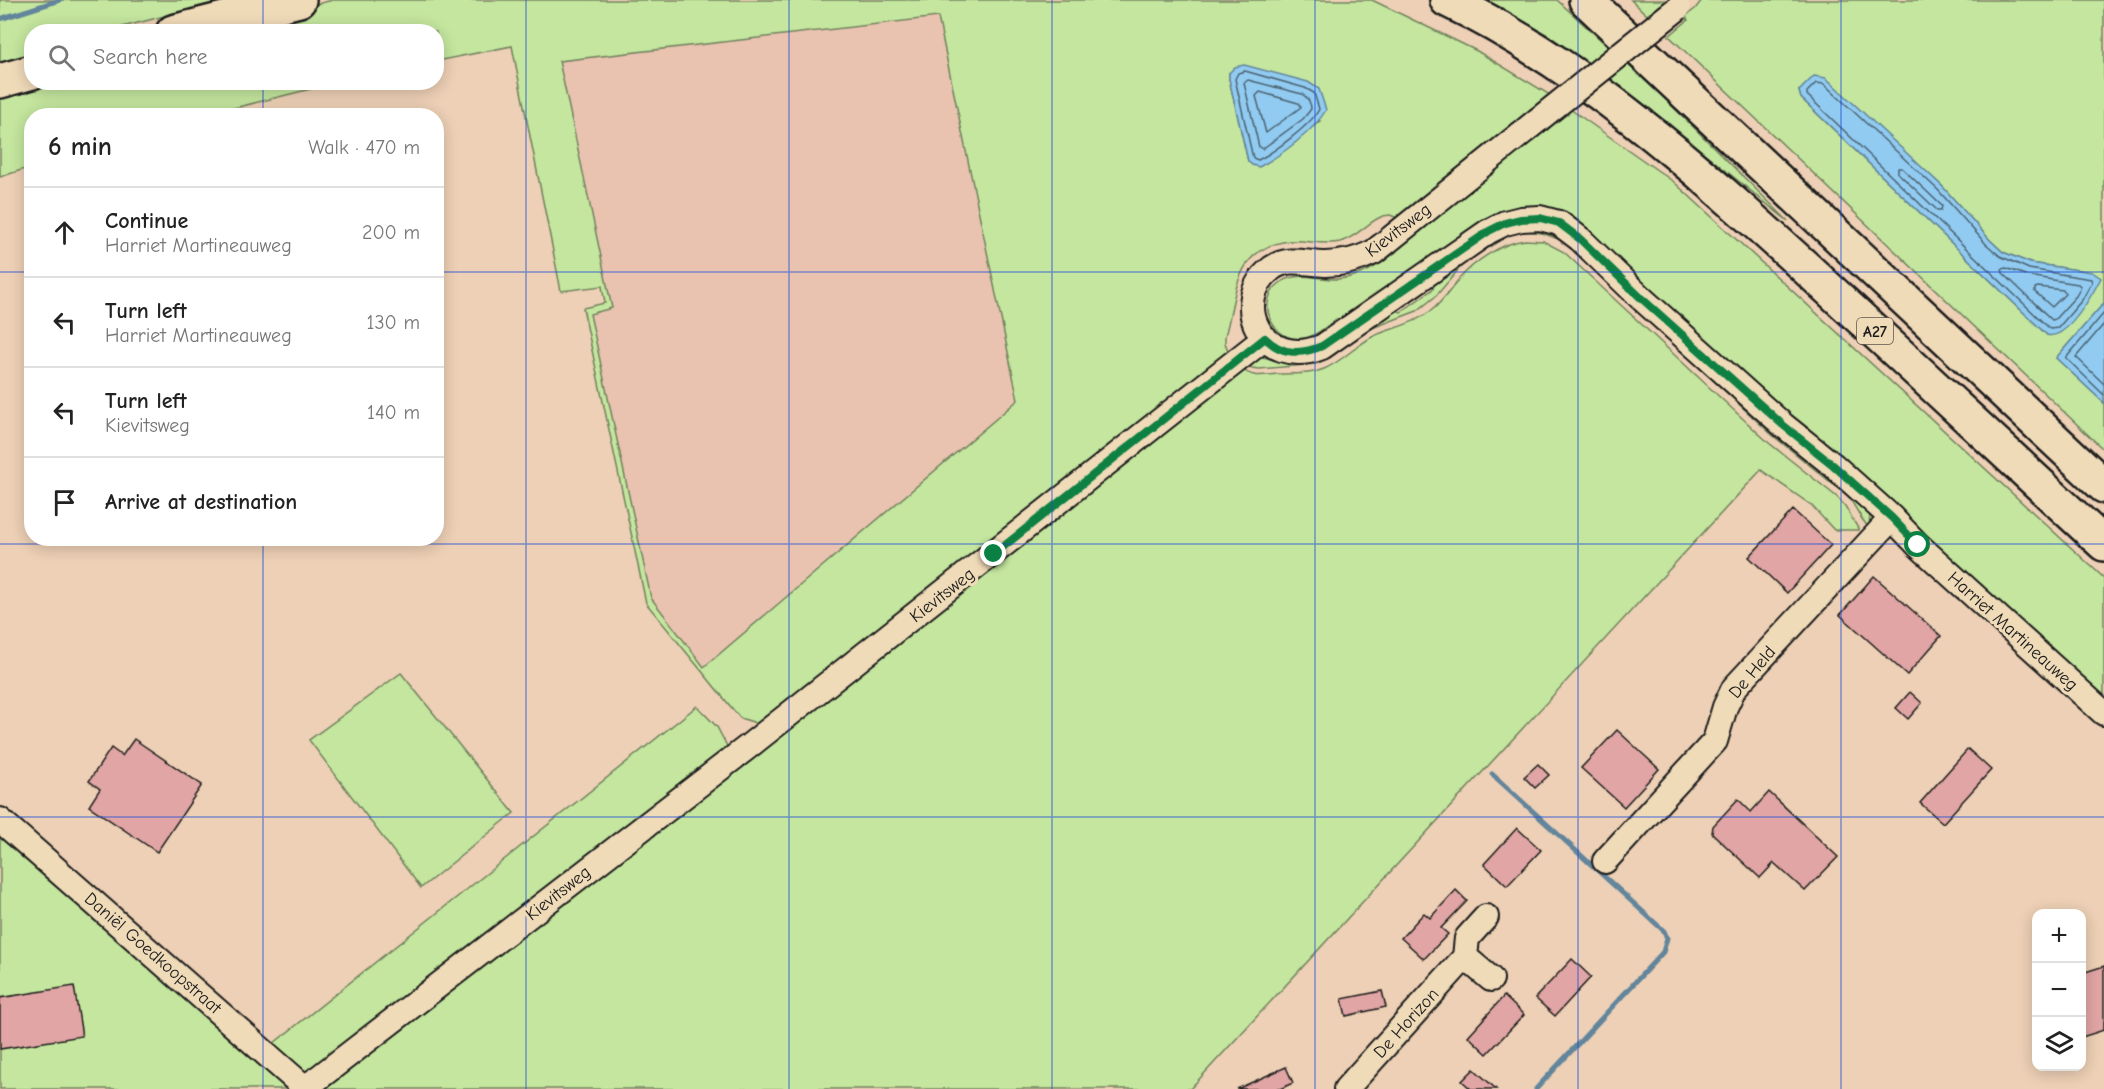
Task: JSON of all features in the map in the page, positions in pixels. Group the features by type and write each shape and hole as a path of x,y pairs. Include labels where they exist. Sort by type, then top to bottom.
{"highway":[{"path":"204,24 299,0"},
{"name":"A27","path":"1447,0 1482,17 1536,50 1604,96 1727,197 2104,544"},
{"name":"A27","path":"1586,0 2104,486"},
{"path":"0,81 24,74"}],"street":[{"name":"Kievitsweg","path":"304,1089 749,746 1265,338 1257,325 1252,306 1257,285 1274,267 1297,260 1327,264 1348,262 1374,252 1683,4"},
{"name":"Harriet Martineauweg","path":"1265,338 1273,346 1282,350 1295,353 1309,352 1332,340 1489,231 1505,223 1521,219 1540,218 1559,223 1580,239 1640,297 1775,418 1833,465 1892,518 1918,545 2104,713"},
{"name":"De Held","path":"1605,861 1715,741 1725,707 1734,688 1892,518"},
{"name":"Daniël Goedkoopstraat","path":"0,820 304,1089"},
{"name":"De Horizon","path":"1346,1089 1465,957 1467,938 1486,917"},
{"path":"1465,957 1491,979"}],"shaded area":[{"path":"938,17 1019,400 704,667 651,598 590,313 611,308 559,61"}],"green space":[{"path":"0,0 226,0 134,24 24,24 24,57 0,66"},
{"path":"333,0 1372,0 1477,51 1550,95 1400,219 1390,215 1383,216 1352,237 1340,242 1289,241 1271,245 1257,253 1247,263 1236,290 1225,336 1230,355 758,727 753,722 740,718 646,603 583,308 605,303 602,286 561,291 512,46 444,60 444,24 236,24","holes":["938,17 1018,400 704,667 651,598 590,314 612,308 559,61","1229,73 1320,121 1266,163 1248,161"]},
{"path":"1485,0 1557,0 1660,94 1788,221 1621,86 1548,35"},
{"path":"1631,0 1667,0 1647,15"},
{"path":"1702,0 2104,0 2104,303 2056,358 2104,403 2104,450 1669,36 1688,20 1686,16","holes":["1799,91 1890,139 1942,186 2003,252 2030,263 2092,272 2047,335 1801,98"]},
{"path":"24,84 24,90 307,90 234,108 24,108 24,169 0,177 0,91"},
{"path":"1570,109 1674,182 2104,578 2104,699 1547,208 1522,206 1498,214 1340,323 1336,319 1313,335 1293,338 1284,335 1276,328 1268,310 1268,300 1272,291 1280,283 1300,276 1346,278 1376,266 1396,252 1392,247"},
{"path":"1524,226 1560,235 1870,513 1869,528 1849,497 1771,434 1567,245 1542,233 1526,231 1510,234 1464,263 1436,296 1417,311 1367,330 1331,357 1316,364 1259,369 1252,368 1247,363 1263,357 1274,360 1392,308 1401,312 1433,289 1436,276 1492,238"},
{"path":"1525,240 1543,241 1564,252 1769,443 1837,497 1859,530 1834,530 1811,505 1761,470 1190,1089 319,1089 1240,368 1259,376 1308,373 1324,369 1374,336 1425,315 1440,303 1465,272 1481,260 1498,249"},
{"path":"401,673 514,813 421,888 309,740"},
{"path":"697,706 717,727 729,750 303,1076 269,1047"},
{"path":"0,831 290,1087 287,1089 0,1089"}],"water":[{"path":"1244,65 1308,82 1319,89 1326,110 1321,118 1296,142 1259,167 1248,161 1229,79 1229,73 1235,67"},
{"path":"1814,76 1826,78 1942,186 2003,252 2030,263 2092,272 2101,278 2071,324 2055,335 2047,335 1801,98 1799,91"},
{"path":"2104,303 2104,403 2056,358"}],"building":[{"path":"1793,510 1831,545 1787,593 1749,557"},
{"path":"1874,576 1941,636 1907,675 1840,615"},
{"path":"1910,692 1922,703 1908,719 1896,708"},
{"path":"1617,730 1659,769 1624,807 1581,768"},
{"path":"134,739 202,785 157,852 89,806 100,789 89,781 111,748 122,756"},
{"path":"1968,749 1991,770 1943,823 1920,803"},
{"path":"1538,764 1549,775 1535,788 1524,777"},
{"path":"1769,792 1838,857 1805,891 1774,863 1760,878 1712,833 1713,826 1738,799 1751,812"},
{"path":"1517,828 1541,850 1507,886 1484,864"},
{"path":"1456,890 1467,901 1441,928 1448,934 1424,959 1401,938 1424,913 1430,918"},
{"path":"1572,959 1591,977 1555,1016 1535,998"},
{"path":"2104,966 2104,1030 2086,1036 2086,1017 2086,972"},
{"path":"74,986 82,1036 0,1049 0,998"},
{"path":"1382,991 1386,1007 1346,1016 1342,999"},
{"path":"1504,996 1524,1015 1487,1054 1468,1036"},
{"path":"1286,1067 1293,1083 1280,1089 1237,1089"},
{"path":"1474,1069 1496,1089 1471,1089 1462,1081"}],"waterway":[{"path":"0,19 60,0"},
{"path":"1492,774 1664,931 1667,938 1663,952 1536,1089"}],"route":[{"path":"994,554 1265,338 1273,346 1282,350 1295,353 1309,352 1342,333 1489,231 1505,223 1540,218 1559,223 1580,239 1640,297 1783,425 1833,465 1892,518 1918,545"}]}
